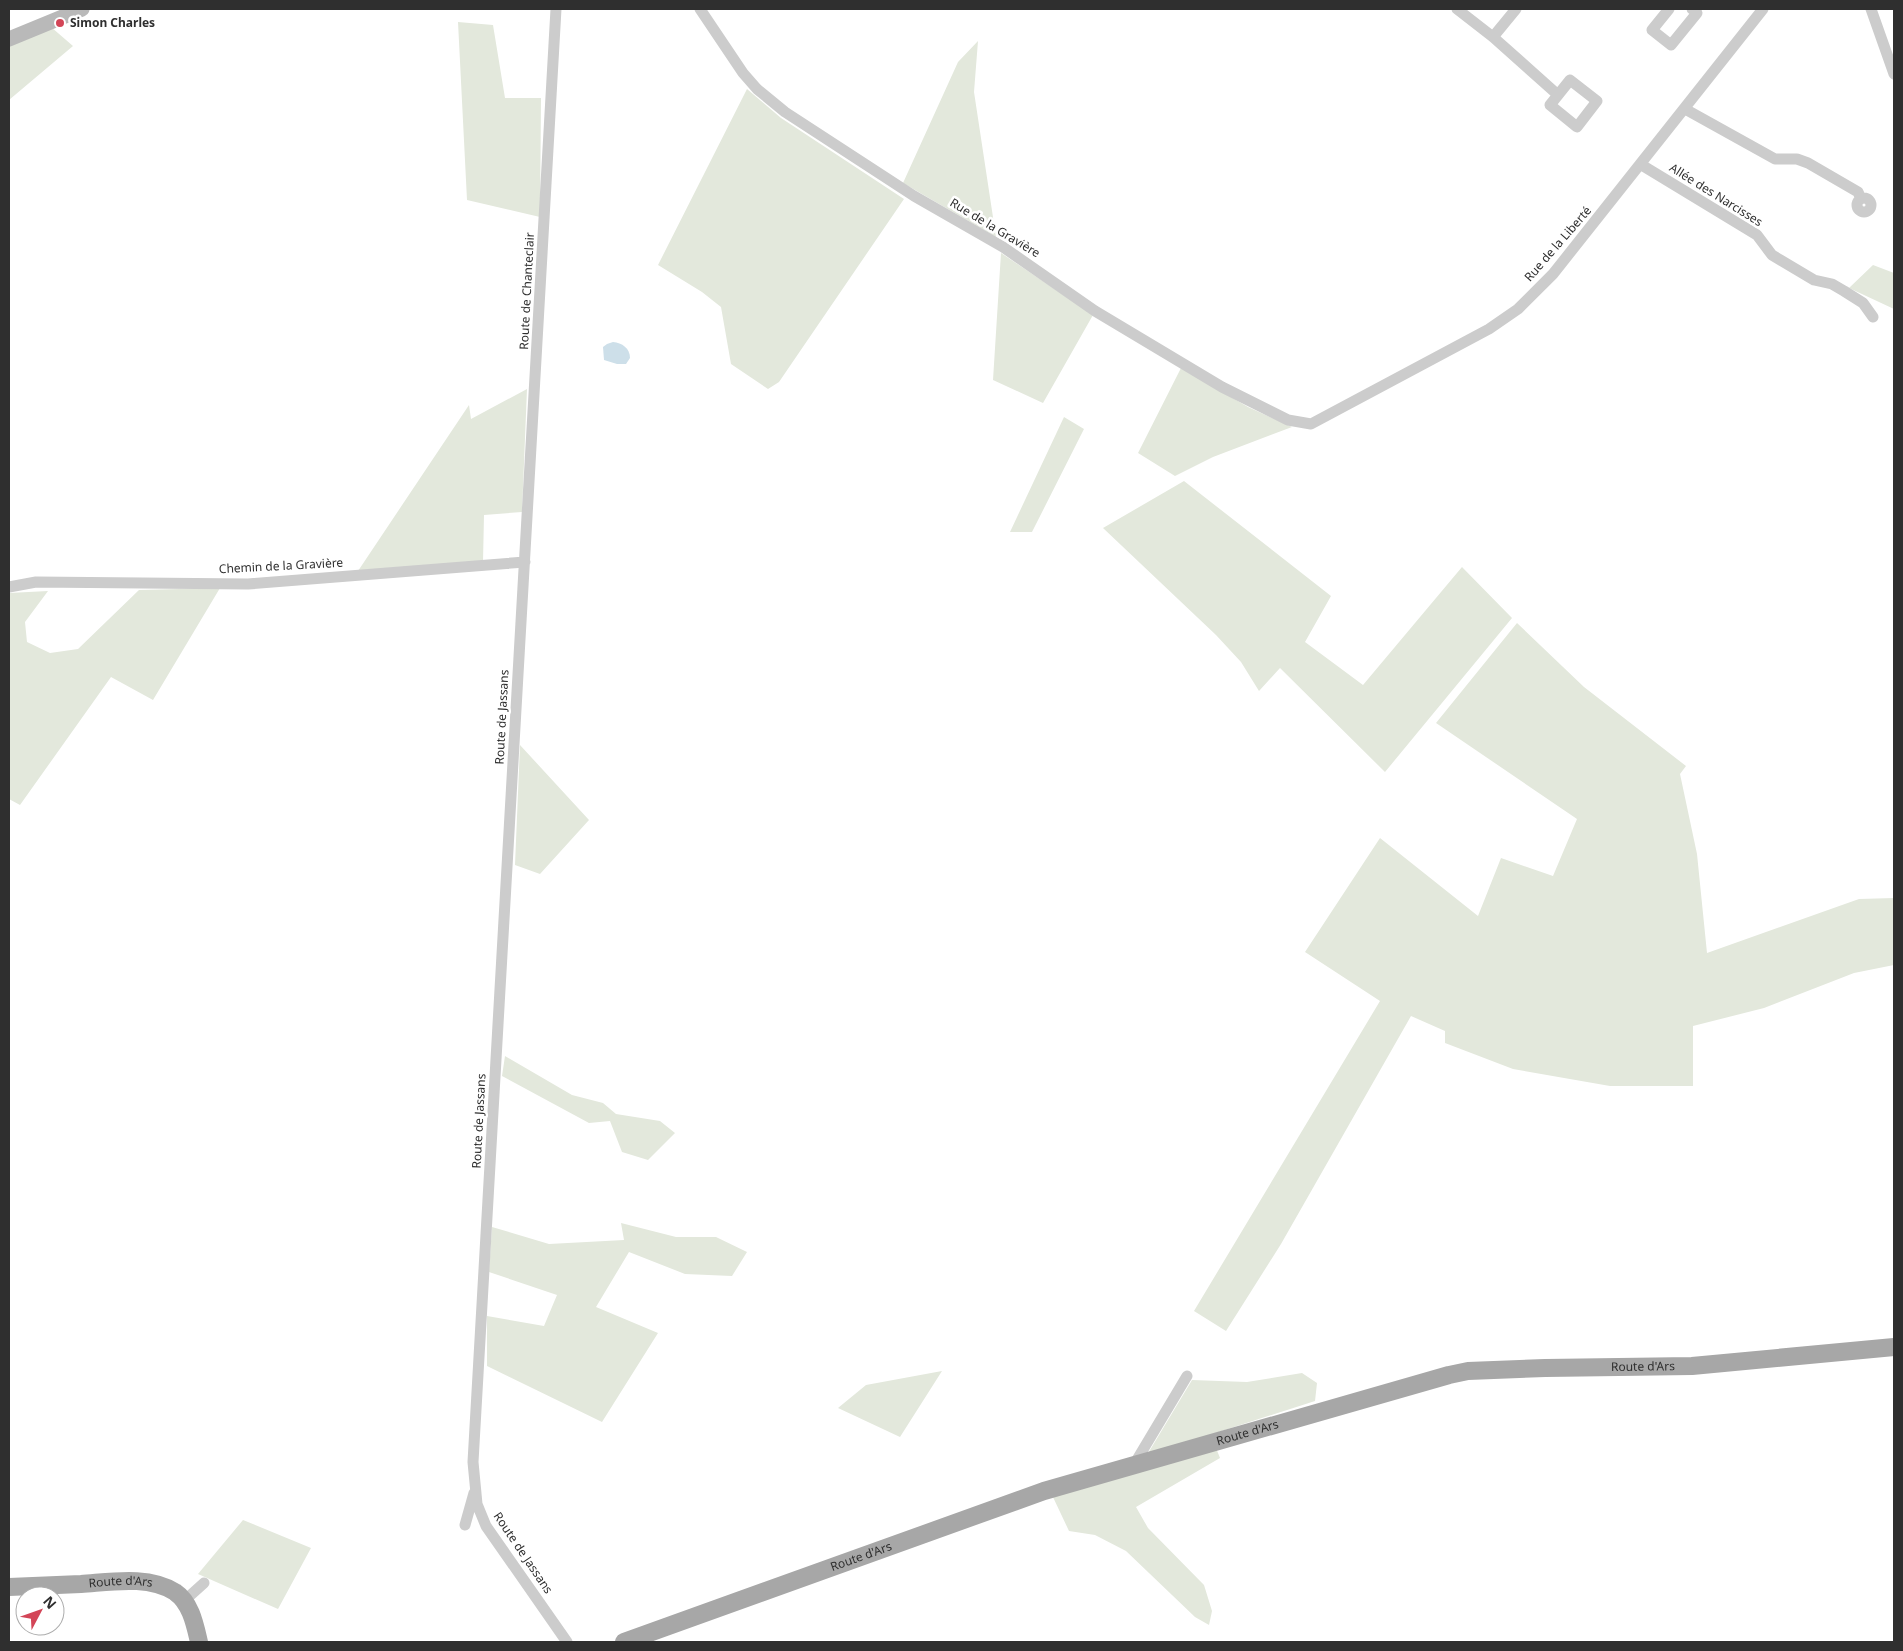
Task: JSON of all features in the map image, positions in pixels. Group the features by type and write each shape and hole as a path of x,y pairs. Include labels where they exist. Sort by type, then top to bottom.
{"main road":[{"name":"Route d'Ars","path":"624,1642 1044,1491 1136,1463 1449,1375 1468,1372 1545,1368 1692,1366 1894,1347"},
{"name":"Route d'Ars","path":"9,1588 135,1581 156,1584 175,1592 184,1601"},
{"path":"184,1601 192,1616 199,1642"}],"street":[{"path":"9,39 82,9"},
{"name":"Route de Chanteclair","path":"524,568 556,9"},
{"name":"Rue de la Gravière","path":"700,9 743,73 757,89 785,112 914,196 1004,247 1095,311 1222,387 1288,420 1312,424"},
{"path":"1457,9 1558,95"},
{"path":"1493,38 1516,9"},
{"path":"1664,11 1652,30 1671,45 1697,13 1692,9"},
{"name":"Rue de la Liberté","path":"1312,424 1488,329 1518,309 1554,274 1763,9"},
{"path":"1871,9 1894,74"},
{"path":"1685,109 1775,159 1798,159 1808,163 1858,192 1861,199"},
{"name":"Allée des Narcisses","path":"1640,164 1756,235 1772,255 1814,280 1832,284 1844,291 1862,303 1872,317"},
{"name":"Chemin de la Gravière","path":"9,587 36,582 248,584 524,568"},
{"name":"Route de Jassans","path":"524,568 474,1452 477,1504 486,1526 567,1642"},
{"path":"1136,1463 1186,1376"},
{"path":"465,1525 476,1488"},
{"path":"184,1601 204,1583"}],"shaded area":[{"path":"458,22 493,25 505,98 541,98 540,217 467,200"},
{"path":"51,27 73,46 9,100 9,46"},
{"path":"978,41 974,92 996,237 903,183 958,62"},
{"path":"747,89 781,118 904,199 779,382 768,389 731,364 721,307 702,292 658,265"},
{"path":"1001,253 1093,315 1043,403 993,380"},
{"path":"1873,265 1894,273 1894,309 1849,288"},
{"path":"1181,368 1248,407 1292,427 1213,457 1175,476 1138,453"},
{"path":"527,389 522,512 484,515 483,562 356,574 469,405 471,419"},
{"path":"1064,417 1084,429 1032,532 1010,532"},
{"path":"1184,481 1331,596 1305,642 1363,685 1462,567 1512,618 1385,772 1280,668 1259,691 1241,662 1216,635 1103,528"},
{"path":"220,588 153,700 111,677 20,805 9,799 9,593 48,591 25,622 27,642 50,653 78,649 139,590"},
{"path":"1517,623 1584,687 1686,766 1680,774 1697,854 1707,953 1859,899 1894,898 1894,965 1854,973 1764,1008 1693,1026 1693,1086 1610,1086 1513,1069 1445,1043 1445,1031 1411,1016 1281,1244 1226,1331 1194,1311 1380,1001 1305,952 1380,838 1478,916 1501,858 1553,876 1577,819 1436,723"},
{"path":"520,745 589,820 540,874 515,865"},
{"path":"505,1056 572,1095 603,1103 616,1114 660,1121 675,1133 648,1160 622,1152 610,1121 589,1123 502,1076"},
{"path":"621,1223 676,1237 716,1237 747,1252 732,1276 685,1274 629,1252 596,1307 658,1333 602,1422 487,1366 487,1316 544,1326 557,1295 489,1272 492,1227 549,1244 624,1240"},
{"path":"942,1371 900,1437 838,1408 866,1385"},
{"path":"1302,1373 1317,1383 1315,1401 1147,1455 1192,1380 1247,1382"},
{"path":"1216,1448 1220,1458 1136,1507 1148,1528 1204,1585 1212,1611 1209,1625 1195,1617 1126,1551 1095,1535 1069,1531 1052,1495"},
{"path":"243,1520 311,1548 278,1609 198,1574"}],"water":[{"path":"613,342 622,345 629,351 630,358 626,364 617,364 604,360 603,347"}],"place":[{"name":"Simon Charles","path":"60,23"}]}
